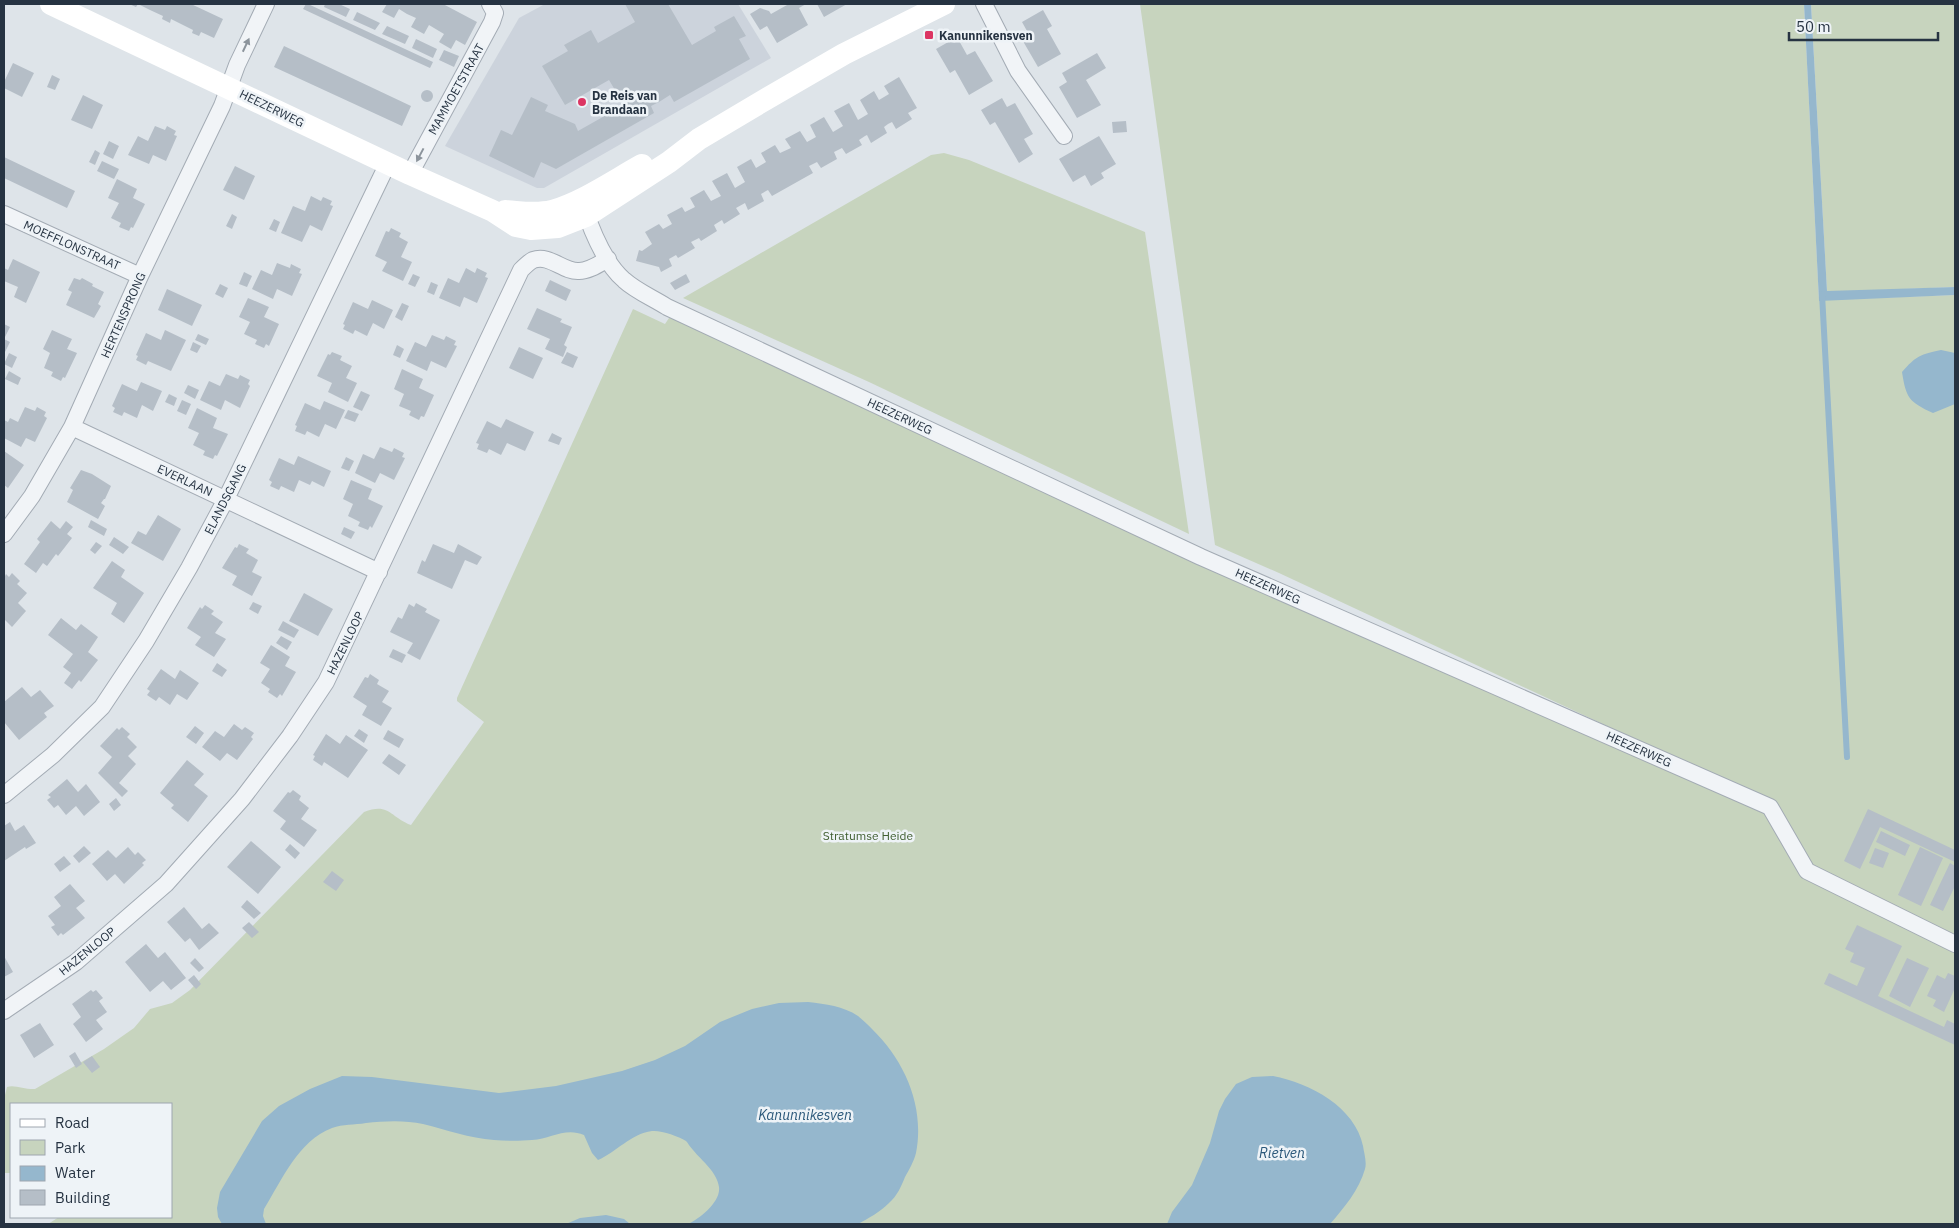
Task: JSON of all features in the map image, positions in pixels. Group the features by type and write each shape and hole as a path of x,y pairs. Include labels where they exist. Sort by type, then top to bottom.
{"street":[{"name":"HEEZERWEG","path":"51,4 410,174 493,211 531,214 583,207 594,236 624,280 667,307 1201,557 1770,807 1807,871 1955,944"},
{"name":"HERTENSPRONG","path":"4,534 32,496 72,428 266,4"},
{"name":"MAMMOETSTRAAT","path":"410,174 492,22 495,13 490,4"},
{"path":"583,207 669,150 699,139 844,54 944,4"},
{"path":"984,4 1018,71 1064,136"},
{"name":"ELANDSGANG","path":"4,794 53,755 102,707 156,624 226,499 388,163"},
{"name":"MOEFFLONSTRAAT","path":"4,216 140,276"},
{"name":"HAZENLOOP","path":"4,1011 76,962 166,884 242,799 290,736 326,682 521,270 533,260 553,262 572,271 580,271 587,270 608,259"},
{"name":"EVERLAAN","path":"72,428 379,572"}],"shaded area":[{"name":"De Reis van Brandaan","path":"545,4 738,4 771,58 544,188 537,188 445,146 519,18"}],"green space":[{"name":"Stratumse Heide","path":"1140,4 1804,4 1819,300 1955,295 1955,1224 48,1224 57,1218 172,1218 172,1103 10,1103 10,1173 4,1173 4,1099 7,1087 35,1089 104,1049 134,1028 150,1009 172,1003 190,990 364,812 372,809 384,810 411,825 484,722 457,701 457,698 633,309 665,324 671,315 1714,776 1215,545"},
{"path":"1811,4 1955,4 1955,287 1827,292"},
{"path":"944,153 969,160 1145,232 1189,534 869,382 683,298 931,155"}],"water":[{"path":"1804,4 1811,4 1827,291 1955,287 1955,295 1819,301"},
{"path":"1941,350 1955,353 1955,404 1933,413 1919,406 1910,398 1905,388 1902,372 1919,356"},
{"name":"Kanunnikesven","path":"808,1002 840,1008 858,1016 865,1022 894,1055 903,1070 915,1102 918,1136 916,1153 911,1165 892,1200 878,1212 858,1224 688,1224 703,1214 713,1204 719,1193 718,1182 686,1141 665,1132 652,1131 644,1133 630,1139 598,1160 592,1153 584,1135 577,1133 564,1133 532,1140 499,1140 467,1136 423,1124 394,1121 344,1125 332,1128 310,1142 292,1162 264,1209 263,1216 266,1224 222,1224 218,1217 217,1208 220,1192 262,1121 279,1106 310,1089 342,1076 372,1077 499,1093 556,1086 622,1071 655,1060 685,1046 720,1022 752,1009 779,1003"},
{"name":"Rietven","path":"1273,1076 1302,1084 1329,1099 1351,1120 1358,1132 1363,1146 1366,1163 1365,1169 1359,1184 1341,1212 1330,1224 1167,1224 1172,1212 1192,1185 1210,1143 1219,1111 1225,1099 1236,1084 1252,1077"},
{"path":"606,1215 624,1219 630,1224 566,1224 580,1218"}],"building":[{"path":"138,4 191,4 223,19 214,38 201,32 199,36 192,33 193,30 171,19 170,23 162,19 163,16"},
{"path":"306,4 433,62 430,68 408,58 303,9"},
{"path":"325,4 339,4 350,9 346,17 324,7"},
{"path":"387,4 443,4 477,22 465,45 456,40 451,49 439,42 444,34 429,25 424,34 411,27 416,18 399,9 394,18 382,12"},
{"path":"625,4 668,4 692,45 716,31 714,27 734,16 746,36 739,39 750,59 674,102 670,95 651,106 654,113 556,169 541,162 534,178 489,156 501,130 512,135 531,97 548,105 545,111 575,124 578,131 624,105 609,80 565,105 542,66 568,51 564,45 591,30 598,43 635,22"},
{"path":"786,4 806,4 799,8 808,25 777,43 767,26 760,30 750,14 760,8 769,11 771,14"},
{"path":"817,4 847,4 824,17"},
{"path":"1043,10 1052,26 1047,29 1061,54 1038,67 1020,36 1027,31 1022,22"},
{"path":"357,12 380,23 375,30 353,20"},
{"path":"387,26 409,36 405,44 382,34"},
{"path":"957,37 967,55 975,51 993,81 969,95 955,70 950,73 936,49"},
{"path":"416,39 437,49 433,58 412,48"},
{"path":"284,46 411,106 402,126 274,67"},
{"path":"444,50 459,56 454,67 439,60"},
{"path":"1097,53 1106,68 1086,80 1101,105 1077,118 1059,87 1067,82 1062,73"},
{"path":"13,63 34,73 22,97 4,88 4,82"},
{"path":"52,75 60,79 55,90 47,87"},
{"path":"899,77 917,108 908,113 912,119 896,129 892,122 888,124 884,127 887,133 871,143 867,135 865,136 859,140 862,145 846,154 842,148 834,152 837,159 821,168 817,162 809,166 813,173 772,196 768,190 766,191 761,194 764,201 748,210 745,203 736,208 740,214 724,224 722,220 714,225 717,231 701,241 699,238 691,242 695,248 678,258 676,255 669,259 672,266 661,272 659,267 636,261 639,250 642,251 652,244 645,232 659,224 663,229 672,224 667,215 682,207 685,212 695,207 690,198 704,190 711,201 721,196 712,181 727,173 735,188 745,182 737,167 751,159 756,168 766,162 761,153 775,145 780,153 791,148 785,139 800,131 807,142 816,137 810,125 824,117 833,132 843,126 834,111 849,103 858,120 868,114 860,100 874,91 879,100 889,94 884,86"},
{"path":"425,90 429,90 433,96 429,102 425,102 421,98 421,94"},
{"path":"83,95 103,105 92,129 71,120"},
{"path":"1002,98 1007,107 1015,103 1033,134 1024,139 1033,154 1019,163 995,122 990,125 981,110"},
{"path":"1126,121 1127,132 1113,133 1112,122"},
{"path":"155,126 165,130 167,126 176,131 174,135 177,136 166,161 153,155 149,164 128,155 138,136 148,141"},
{"path":"1099,136 1116,164 1101,173 1104,178 1091,186 1085,175 1073,182 1059,159"},
{"path":"109,141 119,146 113,159 103,154"},
{"path":"95,150 100,153 95,165 89,162"},
{"path":"4,157 75,191 67,208 4,178"},
{"path":"102,161 119,169 114,179 97,171"},
{"path":"235,166 255,176 244,200 223,190"},
{"path":"117,179 137,189 133,198 145,204 133,228 131,227 129,231 119,227 121,223 111,218 119,203 108,198"},
{"path":"311,196 321,201 323,197 332,201 330,205 333,206 322,231 310,225 302,242 281,233 293,206 305,211"},
{"path":"232,214 237,217 232,229 226,226"},
{"path":"274,219 280,222 276,232 269,229"},
{"path":"391,228 401,233 399,237 408,242 401,257 412,262 403,281 382,271 387,262 375,256 386,231 389,232"},
{"path":"13,259 40,272 26,303 14,297 18,287 4,281 4,268 8,270"},
{"path":"277,263 290,268 291,264 301,269 299,273 302,274 292,296 277,289 273,299 252,289 261,270 272,275"},
{"path":"466,268 475,273 477,268 487,273 485,277 488,278 477,303 464,297 460,307 439,298 448,278 459,283"},
{"path":"244,272 252,276 247,287 239,284"},
{"path":"413,274 420,277 415,287 408,284"},
{"path":"686,274 690,282 675,290 670,283"},
{"path":"74,278 80,280 82,278 104,292 98,304 101,306 94,318 66,305 72,292 68,290"},
{"path":"550,280 571,290 566,301 545,291"},
{"path":"431,282 438,285 434,295 427,292"},
{"path":"220,284 228,288 223,298 215,294"},
{"path":"167,289 202,305 192,326 158,310"},
{"path":"248,298 269,307 264,317 279,324 269,346 266,344 264,348 255,344 257,340 244,334 250,322 239,317"},
{"path":"372,300 393,310 384,329 373,323 367,336 355,330 353,334 343,329 345,325 343,324 353,302 368,309"},
{"path":"402,303 409,306 402,321 395,317"},
{"path":"537,308 562,319 560,322 572,327 564,345 567,347 563,357 545,349 550,339 527,329"},
{"path":"4,324 10,327 4,339"},
{"path":"52,330 72,339 67,349 77,353 65,378 63,377 61,381 51,376 53,372 44,368 50,353 43,349"},
{"path":"165,330 186,340 171,371 148,361 146,365 136,360 138,356 136,355 146,333 161,340"},
{"path":"198,334 209,339 206,345 195,340"},
{"path":"432,335 444,340 446,336 456,341 454,345 457,346 446,368 431,361 427,371 406,361 415,342 426,347"},
{"path":"4,339 10,342 4,354"},
{"path":"193,342 201,346 197,353 190,350"},
{"path":"397,345 404,349 400,358 393,355"},
{"path":"519,347 543,358 533,379 509,368"},
{"path":"332,352 342,356 340,360 352,366 346,378 357,383 348,402 328,392 332,383 317,376 328,354 330,355"},
{"path":"567,352 578,357 573,368 561,363"},
{"path":"9,353 17,357 12,368 4,364"},
{"path":"402,369 423,379 419,388 434,395 424,417 421,416 419,420 409,415 411,411 399,406 404,394 394,389"},
{"path":"9,371 21,378 18,385 5,379"},
{"path":"226,374 238,379 240,375 250,380 248,384 250,386 240,408 225,400 221,410 200,400 209,381 220,386"},
{"path":"141,382 162,391 153,411 142,405 137,418 124,412 122,416 113,412 115,408 112,406 122,384 137,391"},
{"path":"188,385 199,390 195,399 184,393"},
{"path":"361,391 370,395 362,411 353,407"},
{"path":"169,394 177,398 174,406 165,402"},
{"path":"182,400 191,404 186,415 177,411"},
{"path":"324,401 345,410 336,429 325,424 319,437 307,431 305,435 295,431 297,426 295,425 305,403 320,410"},
{"path":"25,407 35,411 37,407 46,412 44,416 47,418 35,442 26,438 21,447 4,438 4,420 8,422 10,418 18,422"},
{"path":"197,408 217,418 213,428 228,434 217,456 215,455 213,459 203,455 205,451 193,445 199,433 188,428"},
{"path":"348,410 359,414 355,422 344,418"},
{"path":"506,419 534,432 525,451 507,443 501,455 489,449 487,453 477,449 479,444 476,443 487,421 501,428"},
{"path":"552,433 562,438 559,445 548,441"},
{"path":"380,447 392,452 394,448 404,453 402,457 405,458 394,480 380,473 375,483 355,473 363,454 374,459"},
{"path":"4,451 24,465 8,488 4,485"},
{"path":"298,456 331,471 324,487 312,481 310,485 299,480 294,492 281,486 279,490 270,486 272,482 269,480 279,458 294,465"},
{"path":"346,457 354,461 349,471 341,468"},
{"path":"81,470 92,474 111,486 101,503 105,506 98,519 67,502 73,490 70,488"},
{"path":"351,480 372,489 368,499 383,506 372,528 370,526 368,530 358,526 360,522 348,516 353,504 343,499"},
{"path":"158,515 181,529 163,561 131,543 138,531 146,535"},
{"path":"91,520 107,529 104,536 88,527"},
{"path":"51,521 60,529 66,521 73,527 67,534 72,538 58,556 56,554 47,566 43,563 36,573 24,564 40,542 37,539"},
{"path":"344,527 355,532 351,539 341,534"},
{"path":"114,537 129,547 123,554 109,545"},
{"path":"96,542 102,546 95,554 90,550"},
{"path":"239,544 249,549 246,553 258,560 252,572 262,577 252,596 232,585 237,576 222,568 235,547 237,548"},
{"path":"433,544 454,553 458,544 482,557 477,565 465,560 452,589 417,573 422,560 425,562"},
{"path":"112,561 125,570 121,577 144,593 124,623 111,614 117,603 93,588"},
{"path":"12,573 20,581 17,584 27,593 18,603 26,611 12,627 4,619 4,578 6,574 9,577"},
{"path":"304,593 333,609 318,636 289,621"},
{"path":"253,602 262,606 258,614 249,609"},
{"path":"416,603 427,609 425,612 440,620 420,660 407,653 413,643 390,632 398,617 402,619 409,604 414,607"},
{"path":"205,605 214,611 211,614 223,622 215,633 226,639 214,657 195,645 201,637 187,628 200,607 202,609"},
{"path":"61,618 76,630 81,624 98,637 88,652 98,660 81,682 79,680 72,689 64,683 71,673 63,667 73,654 48,635"},
{"path":"283,621 299,630 294,638 278,630"},
{"path":"281,636 292,642 287,650 276,643"},
{"path":"271,645 290,657 285,666 296,672 282,696 280,694 277,698 268,692 270,689 261,683 270,669 260,663"},
{"path":"393,649 406,655 402,663 389,657"},
{"path":"217,663 227,670 222,677 212,671"},
{"path":"161,669 175,679 180,670 199,683 187,700 177,694 170,705 159,697 156,701 147,695 150,691 147,689"},
{"path":"370,674 379,680 377,684 389,691 382,702 392,708 381,726 362,715 367,706 353,697 365,677 368,678"},
{"path":"22,687 31,697 40,690 54,706 44,713 47,717 19,740 4,722 4,702"},
{"path":"234,724 242,730 245,727 254,733 251,737 253,739 237,760 227,753 220,761 202,747 215,731 224,737"},
{"path":"195,726 204,733 196,744 186,737"},
{"path":"122,727 130,734 127,737 137,747 128,756 136,764 119,783 128,791 122,797 98,773 112,757 100,746 117,728 119,730"},
{"path":"359,729 368,735 364,743 354,736"},
{"path":"388,730 404,739 399,748 383,739"},
{"path":"326,734 340,744 346,735 368,750 348,778 324,762 322,766 313,760 315,756 313,755"},
{"path":"389,754 406,765 399,775 382,763"},
{"path":"187,760 204,774 194,785 208,796 188,822 171,808 174,805 160,793"},
{"path":"67,779 78,792 86,784 100,802 84,816 76,806 66,815 58,805 54,808 47,800 51,797 48,795"},
{"path":"293,790 301,796 299,800 309,808 301,819 317,830 304,847 280,829 286,821 273,811 288,792 290,793"},
{"path":"116,798 121,805 114,811 109,804"},
{"path":"1868,809 1955,850 1955,862 1880,827 1860,869 1844,861"},
{"path":"10,822 15,831 24,825 36,843 26,849 25,847 4,861 4,826"},
{"path":"1881,831 1910,845 1905,856 1876,842"},
{"path":"251,841 281,867 258,894 227,867"},
{"path":"290,844 300,853 295,859 285,850"},
{"path":"84,846 91,853 79,863 73,856"},
{"path":"128,847 135,855 138,852 146,860 142,863 144,865 124,884 115,874 107,881 92,864 108,850 116,858"},
{"path":"1920,847 1943,858 1921,906 1898,895"},
{"path":"1875,848 1889,853 1883,868 1869,863"},
{"path":"64,856 71,864 60,872 54,864"},
{"path":"1950,863 1955,866 1955,886 1943,911 1930,905"},
{"path":"332,871 344,880 336,891 323,882"},
{"path":"70,884 85,901 76,908 85,918 63,935 61,933 58,936 51,927 55,925 48,916 61,906 54,897"},
{"path":"247,900 261,913 254,919 241,907"},
{"path":"184,907 202,929 209,923 219,933 199,950 190,938 185,942 167,922"},
{"path":"249,922 259,932 252,938 242,928"},
{"path":"1857,925 1902,946 1878,996 1944,1027 1947,1020 1955,1024 1955,1045 1824,984 1829,973 1857,986 1865,968 1850,962 1854,953 1845,949"},
{"path":"146,944 158,958 165,952 186,978 171,990 163,981 150,992 125,962"},
{"path":"4,956 13,972 4,977"},
{"path":"195,958 204,968 199,972 190,963"},
{"path":"1907,958 1929,968 1910,1007 1889,996"},
{"path":"1948,973 1955,976 1955,988 1944,1012 1933,1006 1936,1000 1927,996 1937,975 1945,979"},
{"path":"194,975 201,984 196,989 188,980"},
{"path":"91,990 93,992 96,990 103,998 99,1001 107,1012 96,1020 103,1029 86,1042 73,1024 81,1017 72,1004"},
{"path":"40,1023 54,1045 34,1058 20,1035"},
{"path":"75,1052 82,1064 76,1068 69,1056"},
{"path":"92,1056 100,1067 92,1073 83,1062"}],"waterway":[{"path":"1822,294 1847,757"}],"place":[{"name":"Kanunnikensven","path":"929,35"},
{"name":"De Reis van Brandaan","path":"582,102"}]}
